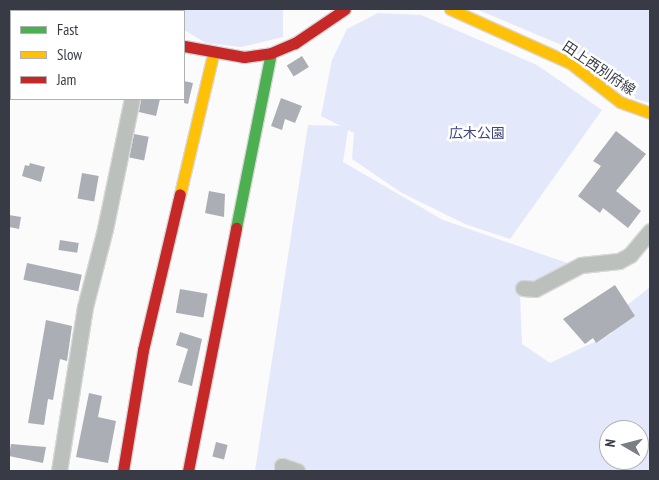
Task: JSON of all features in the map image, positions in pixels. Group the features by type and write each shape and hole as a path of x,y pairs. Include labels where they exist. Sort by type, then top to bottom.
{"street":[{"path":"185,46 213,54 244,57 271,53 295,43 344,9"},
{"name":"田上西別府線","path":"450,9 563,60 620,102 650,113"},
{"path":"188,471 271,53"},
{"path":"123,471 143,350 213,54"},
{"path":"59,471 85,306 105,229 132,100"},
{"path":"522,288 534,289 581,266 619,260 630,255 650,231"},
{"path":"282,471 282,466 298,471"}],"green space":[{"path":"9,9 102,9 10,10 9,69"},
{"path":"170,9 283,9 283,37 241,47 206,43 185,31 185,10"},
{"path":"476,9 650,9 650,103 636,99 571,49"},
{"name":"広木公園","path":"378,13 421,15 537,65 602,110 510,239 465,224 402,193 352,159 354,133 348,130 343,162 443,220 576,266 520,294 522,344 550,363 611,334 621,310 650,287 650,471 255,471 308,125 341,126 321,116 332,60 347,29"}],"building":[{"path":"302,56 309,67 294,77 287,66"},
{"path":"185,81 193,83 188,104 184,103"},
{"path":"281,98 302,106 295,123 285,119 282,130 271,126"},
{"path":"141,100 160,100 156,116 139,112"},
{"path":"616,131 646,154 616,191 641,211 628,228 603,208 600,213 578,196 601,166 593,161"},
{"path":"134,134 149,137 144,160 129,158"},
{"path":"30,163 45,167 41,182 22,176 25,165 29,166"},
{"path":"82,173 99,176 94,202 77,199"},
{"path":"209,191 225,194 224,217 205,213"},
{"path":"9,215 21,217 19,229 9,227"},
{"path":"60,240 79,243 77,253 58,250"},
{"path":"27,263 82,275 78,291 23,280"},
{"path":"615,285 635,316 596,343 593,338 585,344 563,319"},
{"path":"180,289 208,294 203,317 176,313"},
{"path":"46,320 72,326 67,361 60,359 53,400 48,399 44,425 28,423"},
{"path":"180,332 202,339 192,386 178,382 188,349 176,345"},
{"path":"89,393 102,396 98,417 116,421 108,463 76,457"},
{"path":"216,442 228,445 224,459 212,457"},
{"path":"11,444 46,447 43,463 9,456"}],"traffic: fast":[{"path":"236,228 271,53"}],"traffic: slow":[{"path":"450,9 570,63 620,102 650,113"},
{"path":"180,194 213,54"}],"traffic: jam":[{"path":"185,46 244,57 271,53 295,43 345,9"},
{"path":"123,471 143,350 180,194"},
{"path":"188,471 236,228"}]}
